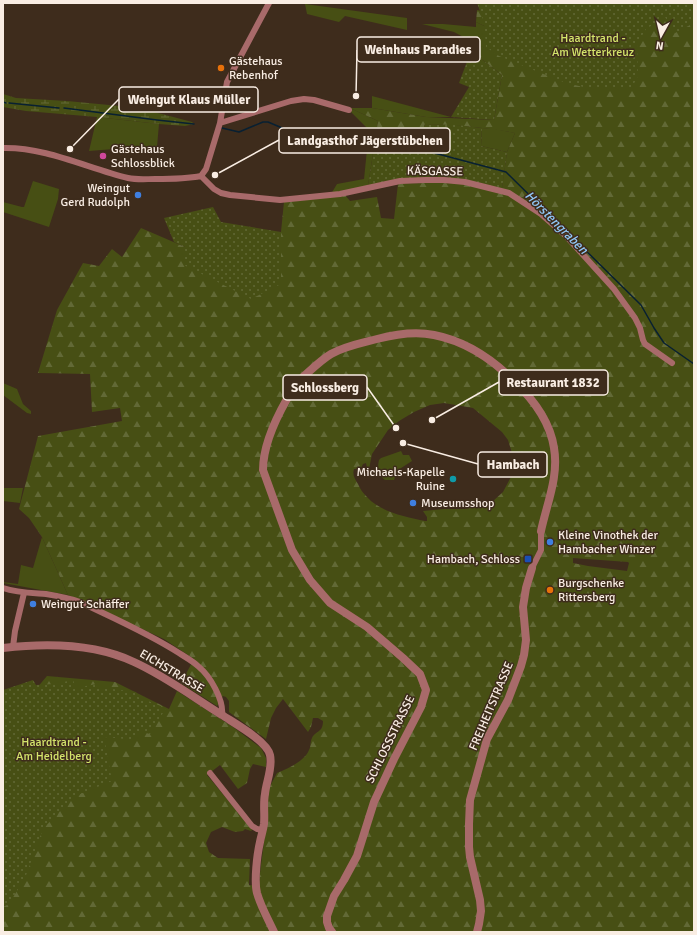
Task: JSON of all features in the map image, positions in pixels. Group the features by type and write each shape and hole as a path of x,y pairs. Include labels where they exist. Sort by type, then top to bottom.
{"street":[{"path":"3,148 38,152 132,178 184,179 201,176 206,169 220,123 227,82 269,3"},
{"path":"220,123 298,100 314,100 348,110"},
{"name":"KÄSGASSE","path":"201,176 214,189 230,196 280,200 340,194 400,181 425,180 465,182 509,193 541,214 566,236 614,289 635,318 645,344 672,363"},
{"name":"SCHLOSSSTRASSE","path":"332,932 327,922 327,916 334,896 358,856 374,802 394,758 421,707 426,690 420,674 403,658 367,627 330,603 310,580 292,550 263,470 265,448 281,409 294,385 316,365 331,354 348,347 392,335 414,333 434,335 453,340 472,349 493,362 524,391 534,403 542,415 552,437 555,458 554,482 541,531 542,546 536,560"},
{"name":"FREIHEITSTRASSE","path":"477,932 481,911 469,847 468,824 470,800 487,739 508,700 521,666 526,640 522,607 526,588 536,560"},
{"path":"3,588 24,593 46,594 70,598 161,642 200,667 218,693 222,715 268,749 271,761 264,794 264,820 256,881 257,892 264,913 274,932"},
{"path":"13,647 15,631 24,593"},
{"name":"EICHSTRASSE","path":"3,648 59,646 79,647 107,652 134,661 151,670 222,715"},
{"path":"210,774 252,826 263,830"}],"green space":[{"name":"Haardtrand - Am Wetterkreuz","path":"477,3 694,3 694,23 675,33 665,17 646,29 637,44 638,76 631,89 592,89 566,83 499,56 486,47 484,22"},
{"path":"694,3 694,932 3,932 3,728 47,676 115,682 169,709 177,691 233,727 261,748 266,758 266,767 253,764 250,769 247,783 238,789 220,765 207,775 253,829 251,831 245,829 243,831 235,832 222,827 211,832 206,843 209,852 218,858 250,859 249,885 259,886 268,790 277,773 304,758 310,749 312,738 321,730 323,725 323,721 318,718 313,718 308,732 283,699 271,718 266,739 229,712 229,701 226,697 223,696 217,706 181,683 194,659 164,639 68,595 42,537 29,518 19,509 38,436 122,421 120,408 92,412 90,374 38,373 57,310 83,263 99,266 112,249 122,257 141,228 185,247 281,284 281,232 284,202 344,194 350,201 377,197 381,218 394,219 398,184 446,182 502,188 507,152 515,133 492,129 425,124 419,141 376,134 378,121 350,108 372,108 426,117 494,120 502,75 471,51 475,43 501,56 512,39 476,22 477,10 515,18","holes":["444,403 473,408 502,432 508,440 512,453 513,465 512,475 503,492 492,502 475,507 423,511 427,517 427,521 402,516 379,507 372,502 361,489 354,477 354,469 361,468 363,464 366,463 371,477 369,469 372,454 388,430 414,412 430,405","573,558 628,562 629,563 627,571 573,563"]},
{"path":"305,4 407,18 407,30 345,16 339,22 307,14"},
{"path":"476,22 512,39 501,57 454,32 422,24 476,27"},
{"path":"471,51 502,75 494,120 451,117 469,87 459,83"},
{"path":"3,94 16,98 130,107 162,114 192,122 194,124 185,126 159,124 26,111 3,107"},
{"path":"372,96 451,117 426,117 372,108"},
{"path":"350,108 378,121 368,186 331,194 337,184 364,179 369,130 349,110"},
{"path":"97,117 159,124 157,147 89,151"},
{"path":"425,124 482,128 481,146 507,152 502,189 467,180 368,186 376,134 418,141"},
{"path":"482,128 515,133 507,152 481,146"},
{"path":"33,181 59,189 58,199 49,227 3,212 3,202 24,207"},
{"path":"213,207 221,222 281,232 281,284 251,299 184,265 185,247 174,242 164,218"},
{"path":"3,383 17,389 23,404 31,411 31,414 27,413 3,395"},
{"path":"401,451 403,455 409,455 412,461 398,470 394,480 385,480 379,471 379,460"},
{"path":"3,488 23,488 20,503 3,501"},
{"path":"42,537 68,595 3,583 18,584 21,565 33,568"},
{"name":"Haardtrand - Am Heidelberg","path":"33,680 36,685 54,684 73,680 76,688 96,684 97,687 136,692 138,697 166,708 150,734 138,731 136,740 104,737 112,781 73,797 43,829 25,878 9,904 3,907 3,690"}],"waterway":[{"name":"Hörstengraben","path":"9,103 59,108"},
{"name":"Hörstengraben","path":"64,108 194,124"},
{"name":"Hörstengraben","path":"222,128 239,132 263,122 268,122 299,135"},
{"name":"Hörstengraben","path":"382,141 393,142 506,172 641,305 664,343 694,364"}],"place":[{"name":"Gästehaus Rebenhof","path":"221,68"},
{"name":"Weinhaus Paradies","path":"356,96"},
{"name":"Weingut Klaus Müller","path":"70,149"},
{"name":"Gästehaus Schlossblick","path":"103,156"},
{"name":"Landgasthof Jägerstübchen","path":"215,175"},
{"name":"Weingut Gerd Rudolph","path":"138,195"},
{"name":"Restaurant 1832","path":"432,420"},
{"name":"Schlossberg","path":"396,428"},
{"name":"Hambach","path":"403,443"},
{"name":"Michaels-Kapelle Ruine","path":"453,479"},
{"name":"Museumsshop","path":"413,503"},
{"name":"Kleine Vinothek der Hambacher Winzer","path":"550,542"},
{"name":"Hambach, Schloss","path":"528,559"},
{"name":"Burgschenke Rittersberg","path":"550,590"},
{"name":"Weingut Schäffer","path":"33,604"}]}
